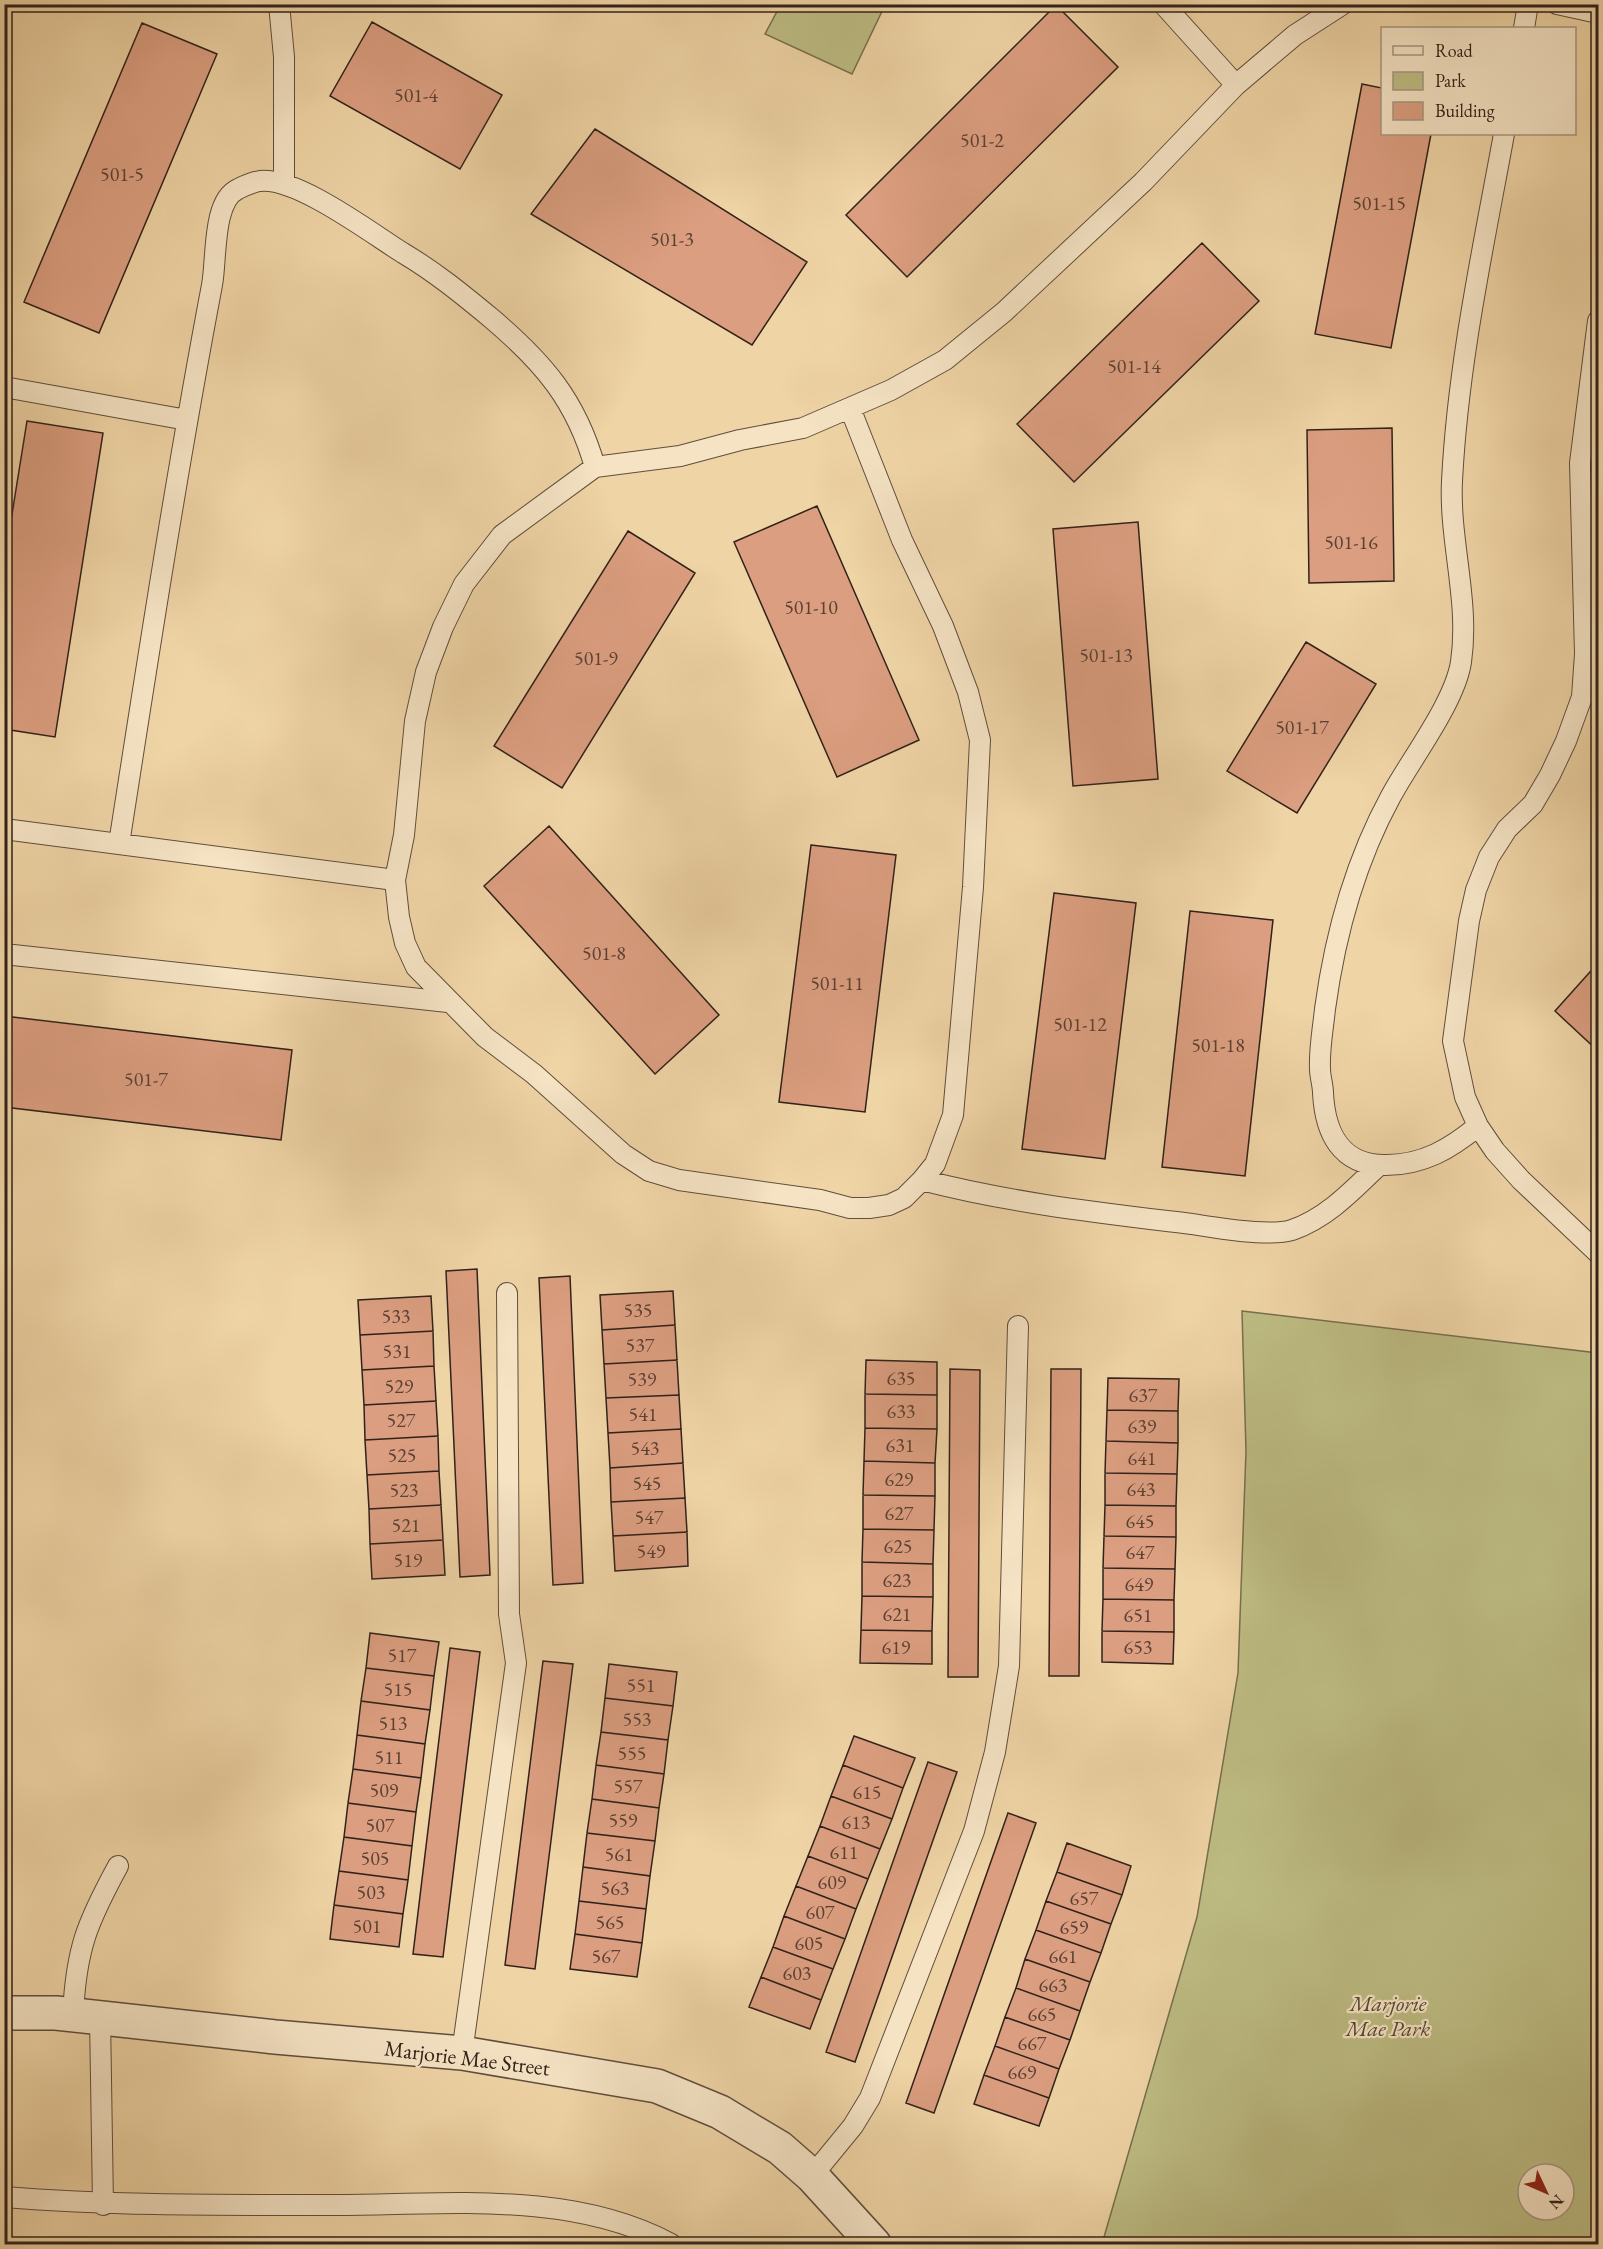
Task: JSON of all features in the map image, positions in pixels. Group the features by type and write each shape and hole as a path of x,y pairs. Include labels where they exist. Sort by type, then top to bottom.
{"street":[{"name":"Marjorie Mae Street","path":"4,2013 87,2016 275,2037 462,2053 657,2086 720,2112 780,2148 812,2176 874,2244"}],"lane":[{"path":"279,4 284,57 284,184"},
{"path":"1163,4 1236,86"},
{"path":"850,408 902,540 944,626 968,692 980,740 973,887 953,1115 935,1164 904,1198 889,1205 850,1208 810,1198 679,1180 649,1171 623,1154 448,1002 416,967 405,943 399,918 395,880 404,835 415,721 426,672 442,627 464,584 502,535 595,466 680,456 740,440 803,428 850,408 945,360 1004,312 1143,182 1236,86 1295,35 1343,4"},
{"path":"1524,27 1528,4"},
{"path":"1557,4 1599,13"},
{"path":"1478,1126 1454,1146 1432,1157 1412,1163 1379,1165 1360,1161 1333,1140 1322,1105 1321,1038 1344,912 1357,869 1389,799 1446,702 1461,665 1464,629 1451,485 1455,428 1468,326 1504,135"},
{"path":"119,844 162,563 212,282 221,206 235,190 261,181 284,184 320,200 461,291 540,362 576,417 588,441 595,466"},
{"path":"1599,321 1584,412 1580,463 1585,654 1582,697 1566,741 1533,804 1507,829 1489,856 1471,911 1457,996 1453,1041 1465,1097 1478,1126 1495,1151 1521,1180 1599,1253"},
{"path":"4,387 187,420"},
{"path":"4,829 395,880"},
{"path":"4,954 448,1002"},
{"path":"922,1180 963,1191 1130,1217 1237,1230 1290,1231 1319,1218 1349,1194 1379,1165"},
{"path":"462,2053 516,1663 509,1614 507,1293"},
{"path":"812,2176 853,2126 870,2098 974,1832 995,1752 1009,1666 1018,1326"},
{"path":"104,2205 87,2016 75,1976 80,1946 93,1911 118,1866"},
{"path":"4,2197 104,2205 525,2205 597,2216 643,2229 671,2244"}],"green space":[{"path":"781,4 885,5 852,74 765,34"},
{"name":"Marjorie Mae Park","path":"1242,1311 1598,1353 1598,2244 1102,2244 1197,1917 1238,1673 1246,1451"}],"building":[{"path":"1056,5 1118,67 907,277 846,215"},
{"path":"372,22 502,95 460,169 330,96"},
{"path":"142,23 217,54 99,333 24,302"},
{"path":"1362,84 1381,88 1381,135 1431,135 1391,348 1315,334"},
{"path":"595,129 807,262 752,345 531,214"},
{"path":"1202,243 1259,301 1074,482 1017,424"},
{"path":"27,421 103,433 55,737 4,729 4,564"},
{"path":"1392,428 1394,581 1309,583 1307,430"},
{"path":"817,506 919,740 837,777 734,542"},
{"path":"1138,522 1158,779 1073,786 1053,529"},
{"path":"628,531 695,573 562,788 494,746"},
{"path":"1306,642 1376,684 1297,813 1227,771"},
{"path":"549,826 719,1015 655,1074 484,886"},
{"path":"811,845 896,855 865,1112 779,1102"},
{"path":"1054,893 1136,903 1105,1159 1022,1149"},
{"path":"1190,911 1273,920 1245,1176 1162,1167"},
{"path":"1598,963 1598,1051 1555,1011"},
{"path":"4,1016 292,1050 281,1140 4,1107"},
{"path":"477,1269 490,1575 460,1577 446,1271"},
{"path":"570,1276 583,1583 553,1585 539,1278"},
{"path":"673,1291 675,1325 602,1330 600,1295"},
{"path":"431,1296 433,1331 360,1335 358,1300"},
{"path":"675,1325 677,1360 604,1364 602,1330"},
{"path":"433,1331 434,1366 362,1370 360,1335"},
{"path":"677,1360 679,1395 606,1398 604,1364"},
{"path":"866,1360 937,1362 937,1395 865,1394"},
{"path":"434,1366 436,1401 364,1405 362,1370"},
{"path":"950,1369 980,1370 978,1677 948,1677"},
{"path":"1051,1369 1081,1369 1079,1676 1049,1676"},
{"path":"1108,1378 1179,1379 1178,1411 1107,1410"},
{"path":"865,1394 937,1395 937,1429 865,1428"},
{"path":"679,1395 681,1429 608,1433 606,1398"},
{"path":"436,1401 438,1436 365,1440 364,1405"},
{"path":"1107,1410 1178,1411 1178,1443 1106,1441"},
{"path":"865,1428 937,1429 935,1463 864,1461"},
{"path":"681,1429 683,1463 610,1468 608,1433"},
{"path":"438,1436 439,1471 367,1475 365,1440"},
{"path":"1106,1441 1178,1443 1177,1474 1105,1473"},
{"path":"864,1461 935,1463 935,1496 863,1495"},
{"path":"683,1463 685,1498 611,1502 610,1468"},
{"path":"439,1471 441,1505 369,1509 367,1475"},
{"path":"1105,1473 1177,1474 1176,1506 1105,1505"},
{"path":"863,1495 935,1496 934,1530 863,1529"},
{"path":"685,1498 687,1532 613,1536 611,1502"},
{"path":"441,1505 443,1540 370,1544 369,1509"},
{"path":"1105,1505 1176,1506 1176,1537 1104,1536"},
{"path":"863,1529 934,1530 933,1564 862,1562"},
{"path":"687,1532 688,1566 615,1571 613,1536"},
{"path":"1104,1536 1176,1537 1175,1569 1103,1568"},
{"path":"443,1540 445,1575 372,1579 370,1544"},
{"path":"862,1562 933,1564 933,1597 862,1596"},
{"path":"1103,1568 1175,1569 1174,1600 1103,1599"},
{"path":"862,1596 933,1597 932,1631 861,1630"},
{"path":"1103,1599 1174,1600 1174,1632 1102,1631"},
{"path":"861,1630 932,1631 932,1664 860,1663"},
{"path":"1102,1631 1174,1632 1173,1664 1102,1662"},
{"path":"370,1633 439,1642 434,1676 366,1668"},
{"path":"450,1648 480,1652 443,1957 413,1954"},
{"path":"543,1661 573,1664 535,1969 505,1965"},
{"path":"609,1664 677,1672 673,1706 605,1698"},
{"path":"366,1668 434,1676 430,1710 361,1701"},
{"path":"605,1698 673,1706 668,1740 601,1732"},
{"path":"361,1701 430,1710 425,1744 357,1735"},
{"path":"601,1732 668,1740 664,1774 596,1765"},
{"path":"357,1735 425,1744 421,1778 353,1769"},
{"path":"854,1736 915,1758 903,1788 843,1765"},
{"path":"928,1762 957,1772 855,2062 826,2052"},
{"path":"596,1765 664,1774 659,1808 592,1799"},
{"path":"843,1765 903,1788 892,1819 831,1796"},
{"path":"353,1769 421,1778 416,1812 348,1803"},
{"path":"831,1796 892,1819 880,1849 820,1826"},
{"path":"592,1799 659,1808 655,1841 587,1833"},
{"path":"348,1803 416,1812 412,1846 344,1837"},
{"path":"1008,1813 1036,1823 934,2113 906,2103"},
{"path":"820,1826 880,1849 868,1879 808,1856"},
{"path":"587,1833 655,1841 650,1876 583,1867"},
{"path":"344,1837 412,1846 408,1880 339,1871"},
{"path":"1067,1843 1131,1866 1122,1895 1057,1872"},
{"path":"808,1856 868,1879 856,1909 796,1886"},
{"path":"583,1867 650,1876 646,1909 579,1901"},
{"path":"339,1871 408,1880 403,1914 334,1905"},
{"path":"1057,1872 1122,1895 1111,1924 1046,1901"},
{"path":"796,1886 856,1909 845,1939 784,1916"},
{"path":"579,1901 646,1909 642,1943 575,1934"},
{"path":"1046,1901 1111,1924 1101,1953 1036,1930"},
{"path":"334,1905 403,1914 399,1947 330,1939"},
{"path":"784,1916 845,1939 833,1969 773,1947"},
{"path":"1036,1930 1101,1953 1090,1982 1025,1959"},
{"path":"575,1934 642,1943 637,1977 570,1969"},
{"path":"773,1947 833,1969 821,2000 761,1977"},
{"path":"1025,1959 1090,1982 1080,2011 1016,1988"},
{"path":"761,1977 821,2000 810,2029 749,2007"},
{"path":"1016,1988 1080,2011 1070,2040 1005,2017"},
{"path":"1005,2017 1070,2040 1059,2069 995,2046"},
{"path":"995,2046 1059,2069 1049,2098 984,2075"},
{"path":"984,2075 1049,2098 1039,2126 974,2104"}]}
